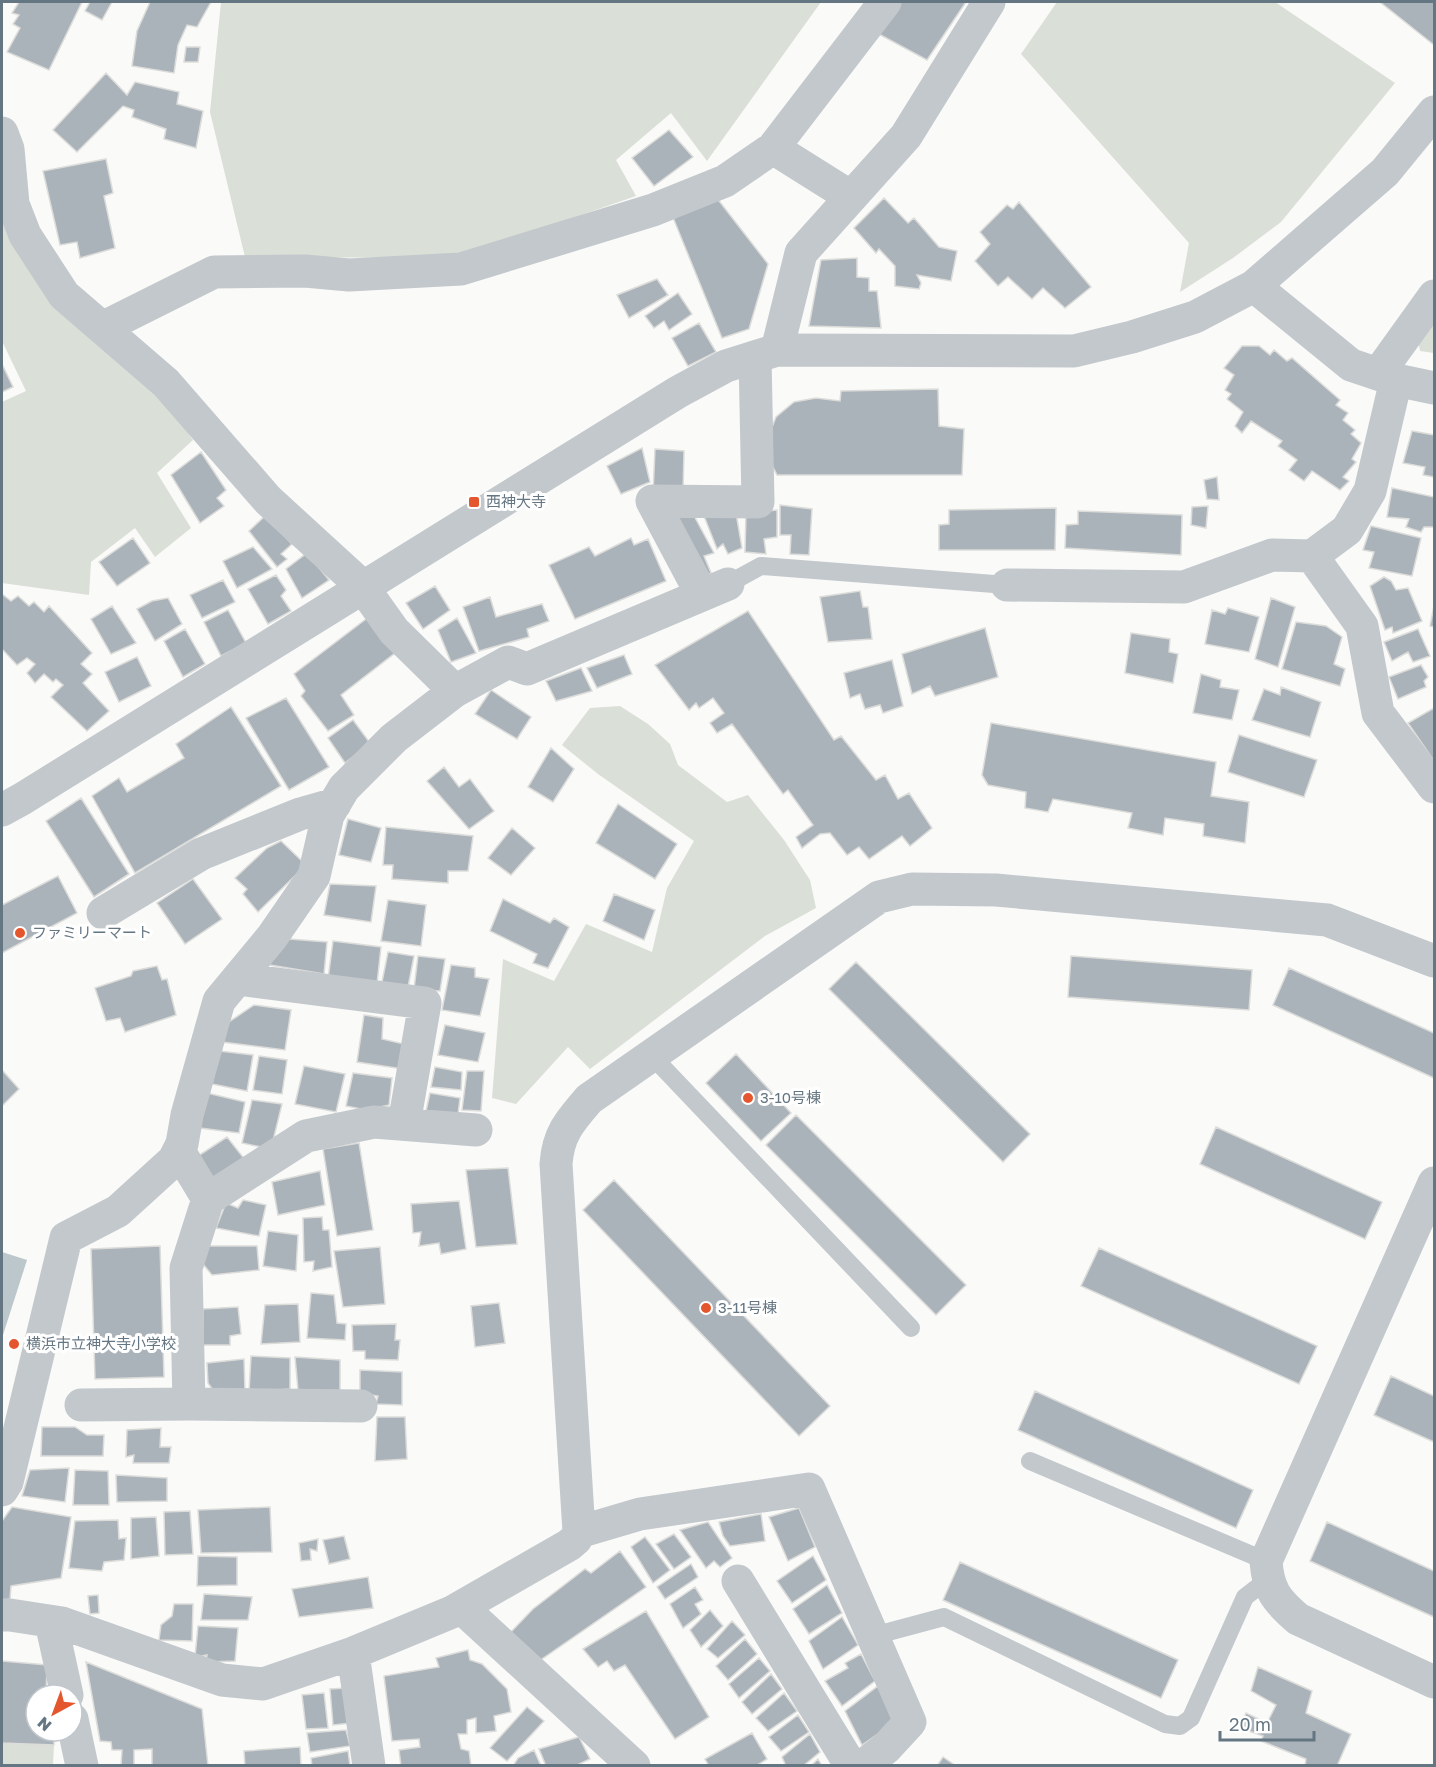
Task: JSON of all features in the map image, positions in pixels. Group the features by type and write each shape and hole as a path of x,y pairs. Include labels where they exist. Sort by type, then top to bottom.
{"street":[{"path":"102,328 214,272 305,271 349,275 461,269 653,210 725,181 772,148 885,2"},
{"path":"2,1490 7,1482 32,1407 66,1238 118,1211 174,1160 182,1144 187,1115 219,1001 272,937 314,876 328,815 344,788 394,738 455,691 508,662 527,669 715,590 652,501 758,501 766,353 801,253 906,136 989,2"},
{"path":"2,810 678,392 726,366 766,353 1074,351 1132,337 1195,317 1254,286 1385,172 1434,112"},
{"path":"2,133 8,149 7,202 64,295 166,383 268,500 362,586 394,631 455,691"},
{"path":"772,148 851,197"},
{"path":"1254,286 1350,365 1387,377 1434,388"},
{"path":"1007,585 1184,587 1272,555 1312,556 1347,530 1370,491 1387,377 1434,296"},
{"path":"1312,556 1362,626 1378,713 1434,787"},
{"path":"103,913 201,854 300,814 335,804"},
{"path":"2,1616 10,1615 62,1623 222,1680 263,1684 353,1653 461,1607 569,1545 576,1539 579,1532 558,1200 557,1149 565,1128 589,1100 879,897 912,889 1019,892 1327,920 1434,961"},
{"path":"237,979 425,1003 404,1125"},
{"path":"189,1404 186,1268 208,1199 306,1136 374,1122 476,1130"},
{"path":"178,1151 208,1199"},
{"path":"1434,1183 1266,1570 1281,1604 1298,1619 1434,1682"},
{"path":"81,1405 361,1406"},
{"path":"579,1532 640,1514 809,1489 910,1722 886,1748 863,1766"},
{"path":"738,1581 851,1766"},
{"path":"461,1607 634,1766"},
{"path":"51,1622 64,1683"},
{"path":"353,1653 369,1766"},
{"path":"77,1743 82,1766"}],"lane":[{"path":"715,590 761,566 1007,585"},
{"path":"652,1056 911,1328"},
{"path":"873,1636 944,1617 1165,1724 1180,1726 1191,1718 1245,1597 1266,1570 1030,1461"}],"shaded area":[{"path":"221,2 821,2 707,161 671,113 616,160 636,196 457,258 245,257 210,112"},
{"path":"1057,2 1275,2 1395,83 1281,222 1233,258 1180,292 1189,243 1021,54"},
{"path":"2,215 157,387 193,440 157,473 191,528 155,557 135,528 91,562 89,595 2,583 2,402 26,391 2,341"},
{"path":"1434,312 1434,353 1420,351 1417,336"},
{"path":"620,706 648,724 670,744 678,765 727,802 748,795 784,840 810,880 816,908 765,936 590,1069 568,1047 516,1104 492,1098 503,959 554,981 586,924 652,952 667,888 694,841 598,774 562,745 590,708"},
{"path":"2,1252 27,1260 2,1338"},
{"path":"2,1743 54,1745 53,1765 2,1765"}],"building":[{"path":"19,2 82,2 49,70 7,52 20,28 13,24 19,15 12,13"},
{"path":"90,2 112,2 102,20 85,11"},
{"path":"150,2 211,2 197,27 187,25 178,45 174,73 132,66 137,31"},
{"path":"899,2 966,2 927,60 875,32"},
{"path":"1380,2 1434,2 1434,45"},
{"path":"186,47 200,47 198,62 184,62"},
{"path":"106,73 127,95 135,82 179,92 177,104 203,111 196,148 164,139 166,129 132,117 134,110 123,106 77,152 53,130"},
{"path":"669,130 693,157 654,186 632,158"},
{"path":"106,159 113,193 104,196 115,248 80,258 77,242 60,245 43,171"},
{"path":"716,197 768,264 749,329 722,338 672,215"},
{"path":"884,198 908,223 914,218 939,247 957,251 951,281 917,275 921,283 919,289 895,286 895,266 879,249 876,253 854,228"},
{"path":"1019,202 1091,287 1065,308 1043,288 1032,299 1008,277 998,286 975,261 990,244 980,232 1007,205 1013,209"},
{"path":"857,258 857,277 869,278 869,291 877,291 881,328 809,326 821,260"},
{"path":"657,279 668,295 629,318 617,295"},
{"path":"678,293 692,314 669,330 664,321 654,328 645,316"},
{"path":"699,323 716,352 688,366 672,338"},
{"path":"1242,346 1259,346 1270,355 1274,350 1287,361 1292,358 1340,400 1336,405 1348,413 1343,420 1355,430 1351,434 1361,443 1352,459 1356,462 1343,477 1349,481 1340,490 1312,471 1304,481 1289,470 1297,460 1278,446 1282,441 1251,421 1242,433 1235,426 1243,412 1227,399 1231,394 1225,390 1234,375 1224,368"},
{"path":"2,364 13,387 2,392"},
{"path":"938,389 939,426 964,429 962,475 777,475 768,457 767,440 776,417 794,402 816,398 840,401 841,391"},
{"path":"1412,431 1434,435 1434,477 1423,475 1425,467 1403,463"},
{"path":"642,448 650,482 621,494 607,466"},
{"path":"655,449 684,451 683,492 653,494"},
{"path":"201,452 226,490 217,498 224,506 200,523 171,475"},
{"path":"1217,477 1219,500 1207,499 1204,480"},
{"path":"1392,488 1434,497 1434,527 1424,527 1421,532 1406,527 1409,519 1387,517"},
{"path":"780,505 812,509 809,555 790,554 791,535 780,535"},
{"path":"1208,506 1206,528 1191,525 1192,507"},
{"path":"1056,508 1055,550 939,550 939,525 949,524 949,510"},
{"path":"777,510 777,537 764,539 766,554 745,552 746,513"},
{"path":"1078,511 1182,515 1181,555 1065,548 1066,525 1078,524"},
{"path":"692,512 714,553 704,556 711,573 701,578 671,520"},
{"path":"736,513 742,548 728,554 723,544 717,549 704,516"},
{"path":"265,516 292,544 281,554 287,559 277,567 249,531"},
{"path":"1371,526 1421,538 1412,576 1369,568 1374,552 1363,550"},
{"path":"133,538 150,563 117,586 99,562"},
{"path":"631,538 634,545 648,539 666,581 575,619 549,565 589,547 595,556"},
{"path":"253,547 272,569 237,588 223,561"},
{"path":"307,553 329,580 302,598 286,569"},
{"path":"276,575 286,590 281,596 291,611 268,624 248,589"},
{"path":"1384,577 1391,581 1396,590 1408,588 1422,621 1393,633 1392,627 1385,630 1370,586"},
{"path":"223,580 235,602 202,618 190,595"},
{"path":"435,586 450,610 423,629 406,603"},
{"path":"860,591 863,607 868,607 872,639 828,642 820,597"},
{"path":"2,594 11,601 18,596 29,606 34,602 44,612 49,606 92,653 81,664 92,674 83,683 109,711 87,731 51,697 63,685 56,679 53,682 44,674 35,683 27,673 35,664 27,658 17,665 2,649"},
{"path":"490,597 496,617 542,604 549,621 527,629 529,637 479,651 463,607"},
{"path":"168,598 182,624 155,641 137,609 152,601"},
{"path":"1271,598 1295,607 1278,667 1255,659"},
{"path":"112,606 136,643 111,654 91,619"},
{"path":"1434,606 1434,627 1430,626"},
{"path":"1228,608 1259,617 1249,652 1205,644 1212,610 1225,614"},
{"path":"228,610 246,643 221,656 204,622"},
{"path":"748,611 834,740 841,736 876,780 885,775 898,799 909,793 932,828 910,846 902,836 869,859 859,847 847,855 830,833 820,834 802,848 796,837 813,825 788,790 783,794 732,724 717,733 710,723 724,713 713,698 699,708 696,703 689,710 655,665"},
{"path":"370,616 395,653 341,695 354,715 328,731 301,696 305,691 294,674"},
{"path":"457,618 476,653 451,662 438,630"},
{"path":"1296,622 1326,626 1342,637 1334,664 1345,669 1340,686 1282,669"},
{"path":"985,628 998,677 935,696 930,686 912,694 902,654"},
{"path":"185,629 205,664 183,677 164,641"},
{"path":"1418,629 1430,656 1413,662 1408,652 1392,661 1384,642"},
{"path":"1131,633 1170,639 1169,652 1178,654 1173,683 1125,673"},
{"path":"624,655 632,674 597,688 587,668"},
{"path":"137,657 151,686 119,702 105,672"},
{"path":"892,660 903,706 883,713 880,705 865,709 860,694 850,698 844,673"},
{"path":"1421,665 1428,677 1424,681 1426,687 1398,699 1389,677"},
{"path":"581,668 592,691 556,701 546,681"},
{"path":"1201,674 1221,680 1220,687 1239,690 1232,720 1193,713"},
{"path":"1281,687 1321,702 1310,737 1252,720 1264,689 1280,695"},
{"path":"491,690 531,717 517,739 475,714"},
{"path":"286,698 329,767 289,790 246,718"},
{"path":"231,707 281,786 135,873 92,796 119,778 127,792 184,758 176,744"},
{"path":"1434,708 1434,761 1408,723"},
{"path":"353,720 370,743 345,763 328,738"},
{"path":"991,723 1216,762 1211,796 1249,802 1245,843 1203,836 1204,824 1165,818 1163,835 1128,828 1132,813 1053,799 1048,812 1025,808 1026,792 988,785 982,775"},
{"path":"1239,735 1317,760 1304,797 1228,772"},
{"path":"551,748 574,769 553,802 528,787"},
{"path":"444,767 459,787 470,779 494,811 469,829 427,781"},
{"path":"81,798 129,874 94,897 46,821"},
{"path":"618,804 677,844 655,879 596,843"},
{"path":"348,819 381,828 371,862 339,855"},
{"path":"386,827 473,836 468,871 448,871 448,883 392,879 393,865 383,865"},
{"path":"512,828 535,848 511,875 488,858"},
{"path":"281,841 306,865 258,912 243,894 247,889 235,878 267,848"},
{"name":"ファミリーマート","path":"58,876 77,913 2,953 2,905"},
{"path":"193,879 222,919 185,944 157,903"},
{"path":"330,884 376,886 371,922 324,915"},
{"path":"614,894 655,910 644,940 603,921"},
{"path":"503,899 550,923 554,918 569,927 548,968 533,963 537,954 490,931"},
{"path":"388,900 426,905 421,946 381,941"},
{"path":"289,939 327,942 324,974 270,965 270,956"},
{"path":"333,941 381,947 377,984 328,979"},
{"path":"388,952 414,956 408,987 382,982"},
{"path":"418,956 445,959 440,991 414,989"},
{"path":"1071,956 1252,970 1249,1010 1068,997"},
{"path":"856,962 1030,1134 1003,1162 829,989"},
{"path":"451,965 475,968 475,977 489,979 480,1016 442,1010"},
{"path":"157,966 162,980 167,979 176,1015 125,1032 120,1018 106,1021 95,988 131,976 133,971"},
{"path":"1289,968 1434,1033 1434,1078 1273,1005"},
{"path":"254,1005 291,1010 285,1050 222,1042 226,1024"},
{"path":"364,1015 383,1018 382,1039 408,1045 403,1069 357,1062"},
{"path":"445,1025 485,1033 478,1062 438,1055"},
{"path":"219,1051 253,1055 247,1091 212,1084"},
{"name":"3-10号棟","path":"736,1054 791,1113 761,1141 706,1083"},
{"path":"259,1056 287,1060 282,1094 253,1090"},
{"path":"304,1066 345,1074 336,1112 295,1104"},
{"path":"435,1067 462,1072 461,1090 431,1087"},
{"path":"2,1070 19,1089 2,1106"},
{"path":"467,1071 484,1071 481,1111 462,1110"},
{"path":"353,1073 392,1078 389,1105 366,1110 346,1106"},
{"path":"207,1093 245,1102 239,1133 200,1128"},
{"path":"430,1093 460,1098 458,1114 426,1111"},
{"path":"252,1100 282,1104 271,1149 242,1143"},
{"path":"796,1115 966,1285 936,1315 766,1145"},
{"path":"1216,1127 1382,1202 1365,1239 1200,1164"},
{"path":"227,1137 246,1161 214,1182 198,1156"},
{"path":"359,1143 373,1230 337,1236 323,1149"},
{"path":"508,1168 517,1244 476,1247 466,1170"},
{"path":"320,1171 325,1205 278,1215 272,1182"},
{"name":"3-11号棟","path":"614,1180 830,1406 799,1436 583,1210"},
{"path":"243,1200 266,1205 259,1236 216,1228 226,1203 238,1208"},
{"path":"459,1201 466,1249 441,1254 439,1243 419,1246 421,1232 413,1233 411,1204"},
{"path":"322,1217 323,1230 329,1230 332,1267 313,1271 314,1261 304,1262 303,1218"},
{"path":"268,1231 298,1235 296,1271 263,1266"},
{"path":"160,1246 164,1377 95,1379 91,1249"},
{"path":"208,1246 257,1246 259,1270 212,1275 203,1264"},
{"path":"380,1247 385,1304 343,1307 334,1251"},
{"path":"1099,1248 1317,1346 1299,1384 1081,1286"},
{"path":"311,1293 334,1295 337,1323 346,1324 345,1340 307,1338"},
{"path":"499,1303 505,1343 475,1347 471,1306"},
{"path":"298,1304 300,1342 261,1344 265,1305"},
{"path":"238,1307 241,1334 230,1336 230,1345 203,1345 203,1309"},
{"path":"396,1324 395,1340 400,1340 398,1360 365,1359 365,1351 353,1351 352,1325"},
{"path":"251,1356 290,1358 290,1389 249,1392"},
{"path":"295,1357 340,1360 340,1391 298,1390"},
{"path":"244,1359 245,1392 215,1393 208,1383 207,1363"},
{"path":"360,1370 402,1372 402,1405 376,1404 378,1396 360,1393"},
{"path":"1391,1376 1434,1396 1434,1442 1374,1415"},
{"path":"1035,1391 1253,1490 1236,1528 1018,1430"},
{"path":"377,1417 405,1417 407,1459 375,1461"},
{"path":"42,1427 75,1427 87,1435 104,1435 103,1456 41,1456"},
{"path":"161,1428 160,1447 171,1447 169,1463 133,1463 134,1455 126,1457 127,1430"},
{"path":"69,1468 65,1502 22,1496 30,1470"},
{"path":"75,1470 108,1471 109,1505 73,1505"},
{"path":"116,1475 167,1478 167,1501 117,1502"},
{"path":"12,1507 71,1517 61,1578 11,1586 10,1599 2,1600 2,1521"},
{"path":"270,1507 272,1552 201,1553 198,1510"},
{"path":"799,1508 815,1547 788,1561 769,1517"},
{"path":"190,1511 193,1554 165,1555 164,1512"},
{"path":"761,1514 765,1541 730,1546 723,1536 719,1522"},
{"path":"156,1517 159,1556 131,1559 131,1518"},
{"path":"118,1520 119,1539 126,1538 124,1560 104,1562 102,1571 69,1568 75,1521"},
{"path":"708,1522 732,1558 720,1567 714,1561 706,1568 680,1530"},
{"path":"1327,1522 1434,1571 1434,1617 1310,1561"},
{"path":"674,1534 691,1557 674,1569 656,1544"},
{"path":"344,1536 350,1559 329,1564 323,1540"},
{"path":"645,1537 670,1570 653,1583 631,1547"},
{"path":"318,1539 317,1551 310,1549 311,1560 301,1561 299,1543"},
{"path":"620,1551 646,1587 539,1661 509,1634 533,1609 585,1569 591,1573"},
{"path":"198,1556 237,1557 237,1585 197,1586"},
{"path":"813,1556 826,1580 792,1603 777,1581"},
{"path":"960,1562 1178,1660 1161,1698 943,1600"},
{"path":"691,1564 698,1577 665,1599 657,1587"},
{"path":"368,1577 373,1608 299,1617 292,1589"},
{"path":"827,1585 842,1613 809,1634 793,1609"},
{"path":"695,1587 703,1600 695,1604 701,1614 683,1628 670,1604"},
{"path":"204,1594 252,1597 248,1620 201,1620"},
{"path":"98,1595 99,1613 90,1614 88,1596"},
{"path":"174,1604 193,1604 192,1641 159,1640 161,1625 172,1616"},
{"path":"710,1610 723,1626 701,1647 690,1630"},
{"path":"646,1611 709,1717 675,1739 625,1665 614,1671 607,1661 598,1667 583,1649"},
{"path":"842,1617 858,1645 823,1669 809,1641"},
{"path":"732,1621 745,1635 718,1658 707,1649"},
{"path":"198,1626 238,1628 235,1661 206,1662 207,1655 195,1657"},
{"path":"745,1639 757,1654 728,1680 716,1666"},
{"path":"468,1650 470,1660 482,1664 507,1689 511,1712 494,1716 496,1731 476,1733 476,1718 467,1720 467,1734 458,1734 461,1749 469,1751 471,1766 401,1766 399,1750 420,1747 419,1739 392,1741 384,1676 439,1667 436,1658"},
{"path":"861,1654 875,1681 842,1706 825,1681 848,1668 845,1663"},
{"path":"759,1658 770,1671 739,1698 729,1684"},
{"path":"2,1661 47,1665 46,1683 24,1683 24,1743 54,1743 54,1745 2,1743"},
{"path":"86,1662 202,1709 208,1766 152,1766 152,1749 134,1750 134,1766 121,1766 122,1750 112,1750 111,1742 100,1741"},
{"path":"1258,1667 1312,1691 1306,1713 1351,1734 1337,1766 1305,1766 1306,1759 1261,1741 1263,1736 1240,1728 1246,1713 1267,1723 1276,1705 1251,1691"},
{"path":"771,1674 782,1689 752,1714 742,1702"},
{"path":"878,1686 895,1722 862,1745 845,1711"},
{"path":"346,1688 351,1723 333,1725 330,1689"},
{"path":"324,1693 328,1728 306,1729 302,1695"},
{"path":"784,1693 797,1711 768,1731 756,1718"},
{"path":"527,1707 544,1721 507,1761 490,1748"},
{"path":"798,1715 809,1732 781,1751 769,1737"},
{"path":"346,1730 350,1746 310,1752 307,1733"},
{"path":"752,1733 767,1759 756,1766 709,1766 705,1759"},
{"path":"810,1734 820,1752 803,1766 786,1766 782,1757"},
{"path":"579,1737 590,1759 575,1766 546,1766 539,1749"},
{"path":"300,1747 301,1766 245,1766 244,1751"},
{"path":"534,1750 541,1766 513,1766 518,1758"},
{"path":"348,1751 350,1766 312,1766 311,1758"},
{"path":"943,1757 956,1766 937,1766"},
{"path":"818,1759 822,1766 811,1766"}],"place":[{"name":"西神大寺","path":"474,502"},
{"name":"ファミリーマート","path":"20,933"},
{"name":"3-10号棟","path":"748,1098"},
{"name":"3-11号棟","path":"706,1308"},
{"name":"横浜市立神大寺小学校","path":"14,1344"}]}
